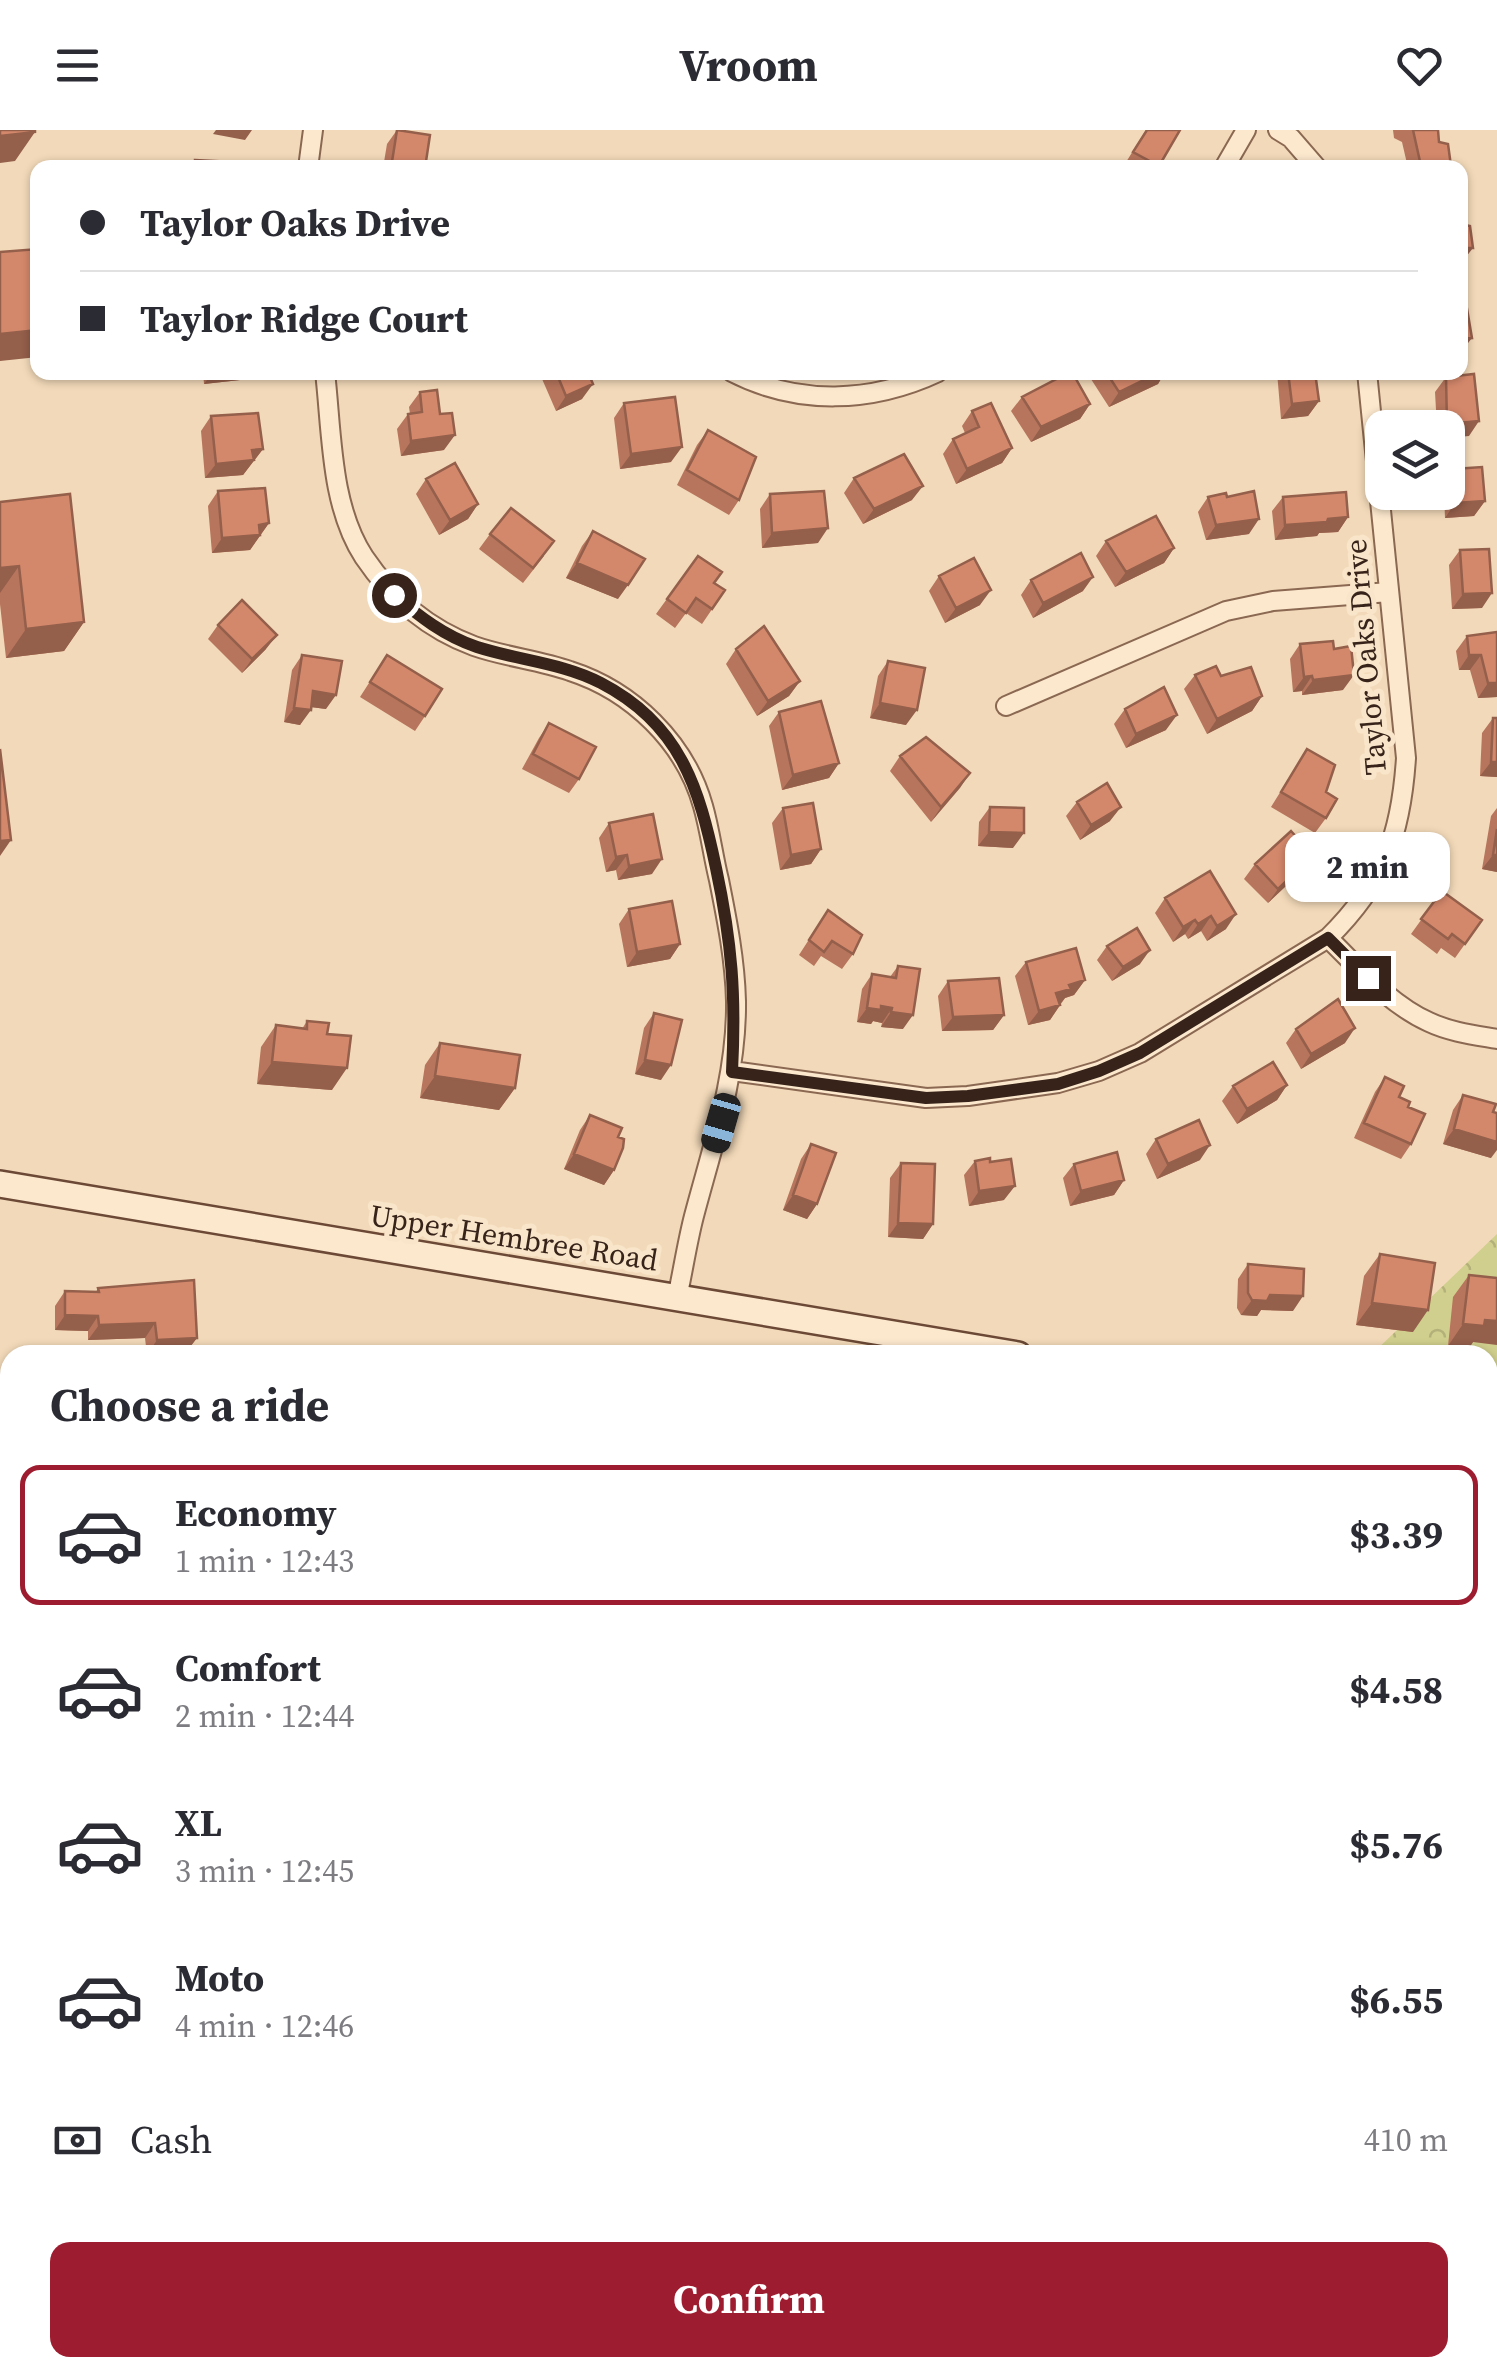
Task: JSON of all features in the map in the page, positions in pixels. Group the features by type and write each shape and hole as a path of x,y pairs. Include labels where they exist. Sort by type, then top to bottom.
{"street":[{"path":"309,160 313,130"},
{"path":"1229,160 1246,130"},
{"path":"1278,130 1309,160"},
{"path":"326,380 337,481 346,519 362,554 394,595 432,626 474,646 569,670 601,683 640,709 675,747 703,804 729,930 736,1000 732,1072 677,1298"},
{"path":"754,380 793,394 846,398 884,392 916,380"},
{"name":"Taylor Oaks Drive","path":"732,1072 926,1098 1058,1084 1140,1053 1328,938 1349,918 1379,873 1394,841 1402,807 1406,758 1369,380"},
{"path":"1006,706 1226,610 1273,601 1389,592"},
{"path":"1328,938 1388,997 1428,1022 1497,1040"},
{"name":"Upper Hembree Road","path":"0,1184 958,1345"}],"green space":[{"path":"1497,1234 1497,1345 1381,1345"}],"building":[{"path":"0,130 35,130 35,132 0,136"},
{"path":"397,130 430,135 426,160 392,160"},
{"path":"1147,130 1180,130 1162,160 1148,160 1133,152"},
{"path":"1413,130 1438,130 1439,142 1448,144 1450,160 1420,160"},
{"path":"1468,226 1470,226 1473,248 1468,248"},
{"path":"30,250 30,331 0,334 0,252"},
{"path":"1474,374 1479,421 1465,422 1465,410 1447,410 1446,380 1468,380 1468,375"},
{"path":"559,380 591,380 593,384 566,396"},
{"path":"1055,380 1076,380 1090,404 1041,427 1022,397"},
{"path":"1111,380 1144,380 1119,392"},
{"path":"1289,380 1316,380 1319,401 1292,404"},
{"path":"437,390 440,414 452,413 455,435 411,441 408,414 422,412 420,392"},
{"path":"675,397 682,447 631,454 624,403"},
{"path":"991,403 1012,448 967,469 953,439 979,427 972,411"},
{"path":"258,413 263,449 252,450 254,460 216,464 211,416"},
{"path":"708,430 756,457 739,500 687,470"},
{"path":"904,454 923,486 874,509 854,478"},
{"path":"455,463 478,504 450,520 426,479"},
{"path":"1482,467 1485,501 1465,502 1465,468"},
{"path":"265,488 269,523 259,525 260,535 222,538 218,491"},
{"path":"824,491 828,528 772,533 770,494"},
{"path":"1254,491 1259,519 1216,525 1208,497"},
{"path":"1346,492 1348,517 1285,525 1283,497"},
{"path":"70,494 84,622 26,629 19,566 0,568 0,502"},
{"path":"511,508 554,541 533,568 490,534"},
{"path":"1156,516 1174,548 1126,572 1106,541"},
{"path":"593,531 645,559 628,585 577,563"},
{"path":"1489,549 1492,593 1463,594 1460,550"},
{"path":"1081,553 1093,577 1043,603 1031,580"},
{"path":"698,556 722,572 714,583 725,590 712,609 696,598 686,613 667,599"},
{"path":"974,558 991,590 956,608 939,576"},
{"path":"242,600 277,635 252,659 218,625"},
{"path":"764,626 800,681 768,701 736,649"},
{"path":"1497,632 1497,683 1488,683 1481,655 1469,655 1467,636"},
{"path":"1333,641 1334,649 1351,646 1354,675 1313,680 1312,676 1304,677 1300,644"},
{"path":"302,655 342,661 336,695 313,691 311,710 294,708"},
{"path":"387,655 442,689 425,716 370,682"},
{"path":"888,661 925,668 917,710 880,703"},
{"path":"1216,666 1221,676 1251,667 1262,696 1217,719 1195,675"},
{"path":"1164,687 1177,715 1136,734 1125,709"},
{"path":"821,701 839,763 793,775 779,712"},
{"path":"1493,718 1497,718 1497,762 1491,762"},
{"path":"549,723 596,747 579,779 533,754"},
{"path":"926,737 970,773 941,807 900,756"},
{"path":"0,749 11,840 0,841"},
{"path":"1307,749 1335,765 1326,792 1337,799 1326,818 1281,792"},
{"path":"1107,783 1121,807 1091,825 1077,802"},
{"path":"813,803 821,849 791,855 783,808"},
{"path":"990,807 1024,808 1024,833 989,832"},
{"path":"653,814 662,859 629,866 627,855 616,857 609,823"},
{"path":"1291,831 1309,851 1293,866 1297,871 1278,889 1255,864"},
{"path":"1210,871 1236,914 1217,926 1211,916 1183,927 1165,898"},
{"path":"1442,891 1482,920 1465,944 1452,934 1448,939 1421,919"},
{"path":"672,901 680,944 637,952 629,909"},
{"path":"828,910 862,935 853,954 832,941 824,952 809,940"},
{"path":"1137,928 1150,950 1123,967 1107,946"},
{"path":"1076,948 1085,980 1056,993 1060,1005 1039,1011 1026,962"},
{"path":"898,966 920,969 913,1015 891,1012 892,1008 881,1006 881,1010 867,1008 872,974 896,978"},
{"path":"999,978 1004,1015 953,1017 948,981"},
{"path":"1338,999 1355,1028 1311,1054 1296,1029"},
{"path":"654,1013 682,1020 671,1065 645,1060"},
{"path":"307,1021 329,1023 327,1034 351,1036 347,1068 272,1062 276,1025 307,1029"},
{"path":"440,1043 520,1055 515,1088 435,1076"},
{"path":"1273,1062 1287,1085 1247,1109 1233,1086"},
{"path":"1385,1077 1404,1086 1399,1097 1410,1102 1408,1107 1425,1114 1411,1144 1364,1123"},
{"path":"1463,1095 1496,1104 1493,1112 1497,1113 1497,1142 1454,1129"},
{"path":"590,1115 622,1128 618,1137 624,1139 623,1148 614,1170 574,1154"},
{"path":"1199,1120 1210,1145 1168,1164 1156,1139"},
{"path":"811,1144 836,1153 817,1204 793,1195"},
{"path":"1117,1152 1124,1180 1081,1191 1074,1164"},
{"path":"990,1158 990,1162 1011,1159 1015,1186 979,1191 975,1161"},
{"path":"901,1163 935,1164 933,1224 898,1223"},
{"path":"1380,1254 1435,1263 1428,1310 1372,1303"},
{"path":"1248,1264 1304,1269 1303,1296 1270,1295 1267,1301 1252,1300 1248,1293"},
{"path":"1469,1275 1497,1278 1497,1321 1485,1320 1484,1326 1463,1324"},
{"path":"194,1280 197,1338 157,1340 155,1323 99,1325 98,1316 65,1315 65,1291 99,1292 98,1288"}],"route":[{"path":"394,595 432,626 474,646 569,670 601,683 640,709 675,747 703,804 729,930 736,1000 732,1072 926,1098 1058,1084 1140,1053 1328,938 1368,978"}]}
